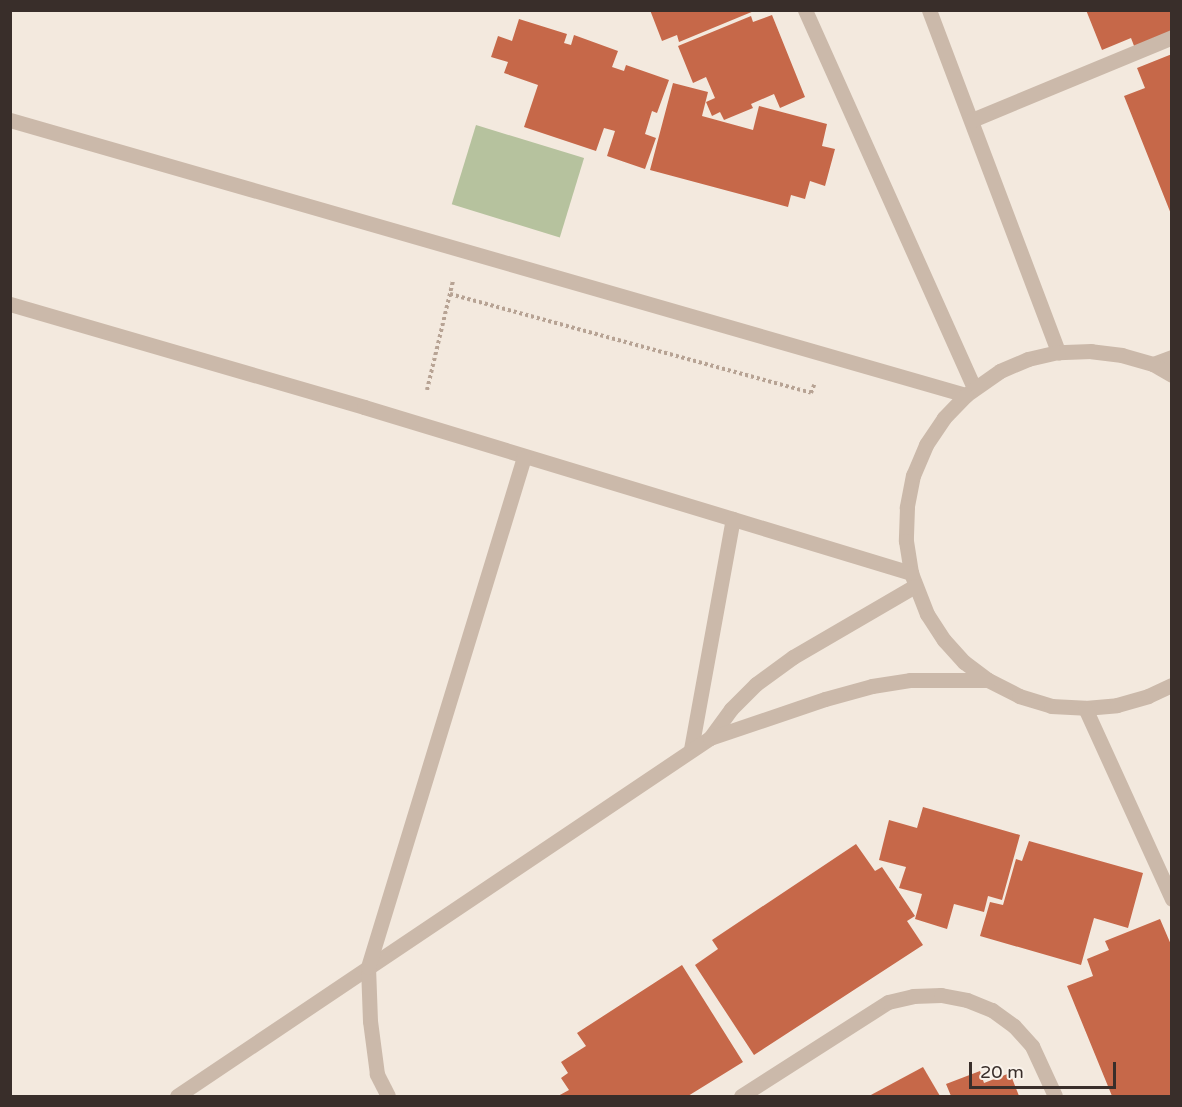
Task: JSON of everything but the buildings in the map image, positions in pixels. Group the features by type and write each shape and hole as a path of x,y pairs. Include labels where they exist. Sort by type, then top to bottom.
{"street":[{"path":"806,10 970,391"},
{"path":"929,10 1058,352"},
{"path":"972,120 1172,37"},
{"path":"10,120 822,352 970,391"},
{"path":"10,304 733,519 913,580"},
{"path":"1172,375 1153,364 1122,355 1091,351 1058,352 1029,359 1000,371 970,391 944,418 926,446 913,475 906,519 906,541 913,580 927,614 944,640 964,662 988,680 1019,696 1051,706 1085,708 1117,705 1148,696 1172,685"},
{"path":"1153,364 1172,357"},
{"path":"388,1096 376,1074 370,1021 368,968 524,457"},
{"path":"692,749 733,519"},
{"path":"710,738 732,709 756,684 793,657 913,580"},
{"path":"177,1096 710,738 825,699 872,686 910,680 988,680"},
{"path":"1085,708 1172,899"},
{"path":"741,1096 888,1002 913,996 941,995 992,1010 1014,1026 1032,1046 1055,1096"}],"path":[{"path":"418,426 461,249"},
{"path":"450,294 812,393 822,352"}],"green space":[{"path":"476,125 584,158 560,237 452,204"}]}
